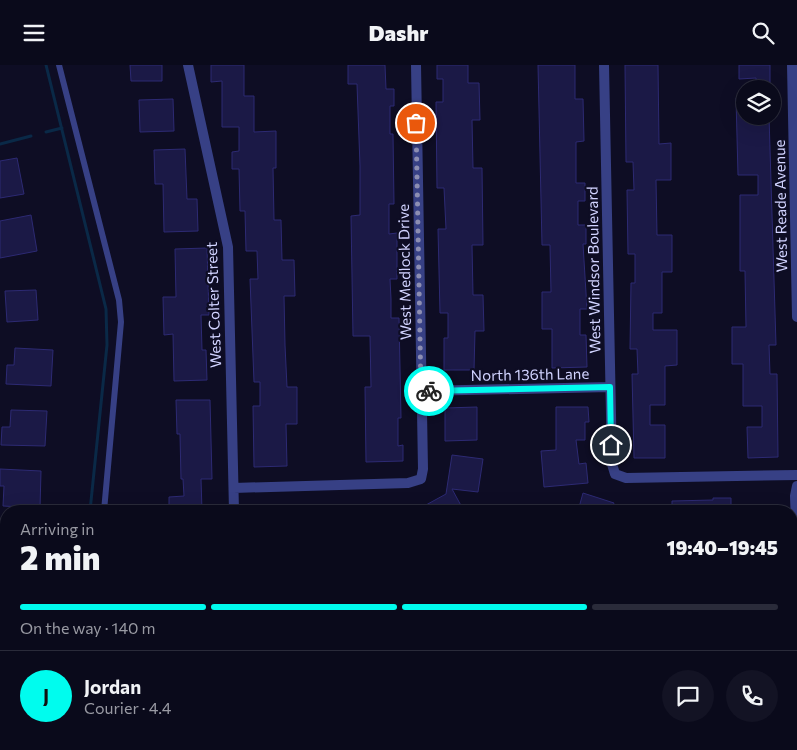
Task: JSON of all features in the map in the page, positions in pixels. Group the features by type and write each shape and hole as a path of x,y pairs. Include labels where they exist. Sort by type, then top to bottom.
{"street":[{"name":"West Colter Street","path":"188,65 228,247 234,505"},
{"name":"West Medlock Drive","path":"234,488 408,483 420,479 423,469 416,65"},
{"name":"West Windsor Boulevard","path":"604,65 610,387 614,475 626,477 797,475"},
{"name":"West Reade Avenue","path":"792,65 797,317"},
{"name":"North 136th Lane","path":"421,391 610,387"},
{"path":"796,505 797,486"}],"lane":[{"path":"59,65 119,300 121,322 105,505"}],"building":[{"path":"130,65 162,65 162,81 131,81"},
{"path":"211,65 244,65 244,96 254,96 254,132 276,131 276,168 273,168 274,220 281,220 282,260 294,260 295,296 284,296 287,387 297,387 297,424 286,424 287,466 254,467 253,406 260,406 260,382 254,382 250,279 258,279 257,251 246,251 245,211 240,211 239,169 232,169 232,152 239,151 239,127 222,127 222,81 211,82"},
{"path":"348,65 385,65 386,89 394,89 394,106 390,106 390,134 393,134 394,204 389,204 389,234 397,233 397,279 390,279 391,318 399,318 401,418 398,418 398,446 403,445 403,461 366,462 365,387 371,387 370,336 353,336 351,216 360,215 360,166 357,84 348,84"},
{"path":"437,65 468,65 468,83 479,83 480,120 472,120 473,168 482,168 483,245 472,245 473,295 483,295 484,331 475,331 474,370 444,370 444,338 448,338 448,313 440,313 438,229 446,229 444,188 437,188 436,102 443,102 443,79 437,79"},
{"path":"538,65 575,65 575,99 583,99 584,141 576,142 576,183 585,183 585,201 578,201 578,225 586,225 586,244 583,244 587,309 580,309 580,335 586,335 587,367 552,368 552,329 542,329 542,292 551,292 550,245 542,245"},
{"path":"625,65 658,65 659,144 671,143 671,180 656,180 657,235 672,235 672,272 662,272 662,313 653,313 653,330 677,330 677,365 665,366 665,405 650,405 650,425 665,425 665,458 634,458 632,374 638,374 637,349 630,349 631,283 635,283 635,254 628,254 627,190 634,190 633,162 626,162"},
{"path":"739,65 770,65 770,80 756,80 756,78 739,79"},
{"path":"173,99 174,131 140,132 139,100"},
{"path":"737,125 769,125 776,345 769,345 770,374 777,374 778,457 748,458 747,427 762,427 762,406 743,406 743,364 732,364 732,327 746,327 745,271 740,271 740,195 758,195 758,175 738,175"},
{"path":"185,149 187,199 197,199 198,231 164,232 163,184 155,184 154,150"},
{"path":"17,158 24,194 0,198 0,161"},
{"path":"31,215 37,251 0,258 0,221"},
{"path":"207,248 209,315 201,315 202,350 206,350 207,380 174,381 173,334 164,335 163,297 176,297 175,249"},
{"path":"36,290 38,320 7,322 5,291"},
{"path":"15,348 53,350 51,386 6,384 7,365 14,365"},
{"path":"176,400 210,400 212,479 201,479 202,505 169,505 169,497 184,496 183,479 181,479 180,434 177,434"},
{"path":"477,407 477,440 445,441 445,408"},
{"path":"556,407 588,407 589,422 585,422 585,440 576,440 579,464 586,463 588,483 544,487 541,451 556,450"},
{"path":"11,410 47,411 45,446 1,445 2,427 10,427"},
{"path":"452,455 483,459 478,492 452,489 461,505 426,505 446,494"},
{"path":"0,469 41,471 40,505 3,505 4,486 0,486"},
{"path":"583,493 614,503 613,505 580,505"},
{"path":"713,498 731,498 731,505 672,505 672,501 713,500"}],"waterway":[{"path":"46,65 106,309 107,345 91,505"},
{"path":"46,132 62,128"},
{"path":"0,144 31,136"}],"way so far":[{"path":"416,123 421,391 429,391"}],"route":[{"path":"429,391 610,387 611,445"}]}
